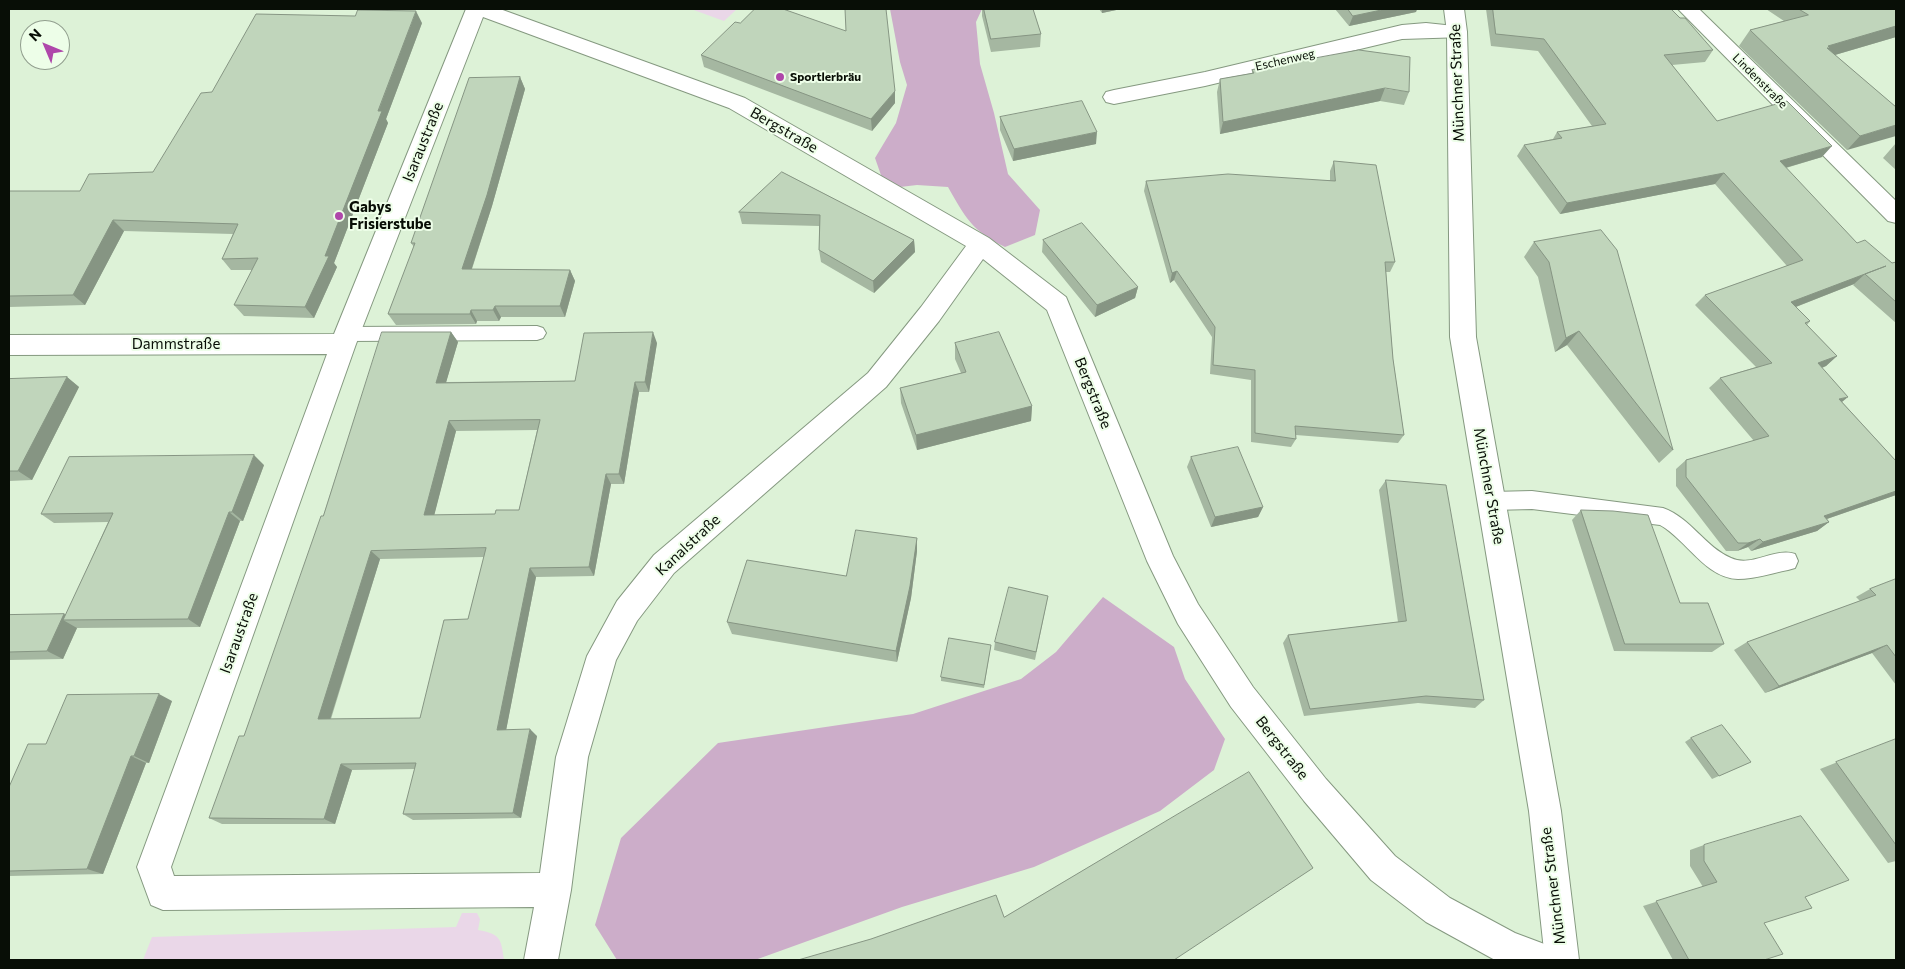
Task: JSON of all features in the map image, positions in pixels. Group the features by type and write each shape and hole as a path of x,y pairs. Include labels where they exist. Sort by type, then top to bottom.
{"street":[{"name":"Isaraustraße","path":"476,9 345,339 154,867 163,893 554,890"},
{"name":"Bergstraße","path":"481,9 737,103 981,244 1056,304 1161,561 1188,614 1248,705 1315,790 1383,868 1438,910 1507,948 1543,960"},
{"name":"Lindenstraße","path":"1688,9 1896,215"},
{"name":"Eschenweg","path":"1114,97 1205,79 1402,32 1426,30 1455,20"},
{"name":"Münchner Straße","path":"1455,20 1464,337 1544,811 1562,960"},
{"name":"Kanalstraße","path":"541,960 554,890 572,757 602,656 627,610 664,564 877,380 930,314 981,244"},
{"name":"Dammstraße","path":"9,345 345,339"}],"lane":[{"path":"345,339 537,333"},
{"path":"1492,501 1532,500 1663,517 1676,522 1718,562 1735,569 1788,561"}],"shaded area":[{"path":"691,9 737,9 724,21"},
{"path":"890,9 982,9 976,22 980,64 1008,174 1040,210 1035,235 1005,247 985,235 970,222 948,187 917,185 900,187 882,178 875,158 896,123 907,85 900,62"},
{"path":"1103,597 1174,647 1185,679 1225,739 1214,770 1160,811 1034,867 902,907 755,960 617,960 595,925 621,838 718,743 913,714 1021,679 1056,652"},
{"path":"462,913 477,913 480,919 478,930 496,936 501,942 504,960 143,960 152,937 456,927"}],"building":[{"path":"755,9 783,9 846,31 845,9 886,9 895,91 871,119 701,55 735,22 740,23"},
{"path":"984,9 1033,9 1041,34 991,39"},
{"path":"1348,9 1386,9 1353,16"},
{"path":"1493,9 1671,9 1680,18 1685,18 1713,50 1664,55 1717,121 1787,101 1832,146 1780,161 1857,243 1865,240 1892,263 1896,262 1896,302 1865,274 1886,266 1791,302 1810,321 1805,323 1837,356 1818,363 1848,397 1839,399 1896,461 1896,491 1824,516 1829,522 1763,542 1760,539 1748,543 1738,543 1686,477 1686,460 1769,436 1720,378 1772,363 1705,295 1803,260 1724,173 1567,203 1524,145 1562,138 1557,132 1606,124 1544,39 1496,34"},
{"path":"1799,9 1896,9 1896,26 1828,46 1830,48 1827,48 1896,107 1896,125 1860,136 1750,30 1808,15"},
{"path":"358,10 416,11 378,111 382,111 325,256 329,256 305,307 234,305 258,258 222,259 238,224 113,220 73,295 9,296 9,191 80,191 89,174 153,172 201,93 212,92 256,14 355,16"},
{"path":"1359,50 1410,57 1409,92 1385,88 1223,122 1220,79 1254,73 1252,70"},
{"path":"520,77 487,195 462,269 570,270 560,306 495,306 493,310 471,310 470,314 388,314 415,243 411,243 469,78"},
{"path":"1082,101 1097,132 1014,149 1000,117"},
{"path":"1334,161 1376,165 1395,262 1385,262 1393,359 1404,435 1295,426 1296,439 1255,433 1255,370 1213,365 1215,327 1177,271 1172,273 1146,181 1228,174 1335,181"},
{"path":"782,172 914,240 873,281 819,250 820,215 739,212"},
{"path":"1082,223 1138,287 1097,305 1043,240"},
{"path":"1601,230 1617,250 1673,450 1579,331 1566,338 1549,262 1534,242"},
{"path":"382,332 451,332 436,383 575,381 584,333 653,332 645,382 635,382 619,474 606,474 589,567 530,568 497,730 530,729 513,813 403,814 416,763 341,764 324,819 209,818 239,736 244,736 321,516 323,516","holes":["540,420 519,510 496,510 495,514 424,515 449,421","486,548 468,619 444,620 420,718 318,719 371,551"]},
{"path":"999,332 1032,406 916,435 900,388 966,372 955,343"},
{"path":"67,377 18,471 9,471 9,379"},
{"path":"1238,447 1263,507 1215,517 1191,457"},
{"path":"254,455 232,512 229,512 188,619 63,620 113,513 41,514 69,457"},
{"path":"1386,480 1446,485 1484,700 1426,696 1310,709 1288,635 1406,621"},
{"path":"1581,510 1648,515 1680,603 1708,603 1724,644 1625,644"},
{"path":"856,530 917,538 910,586 896,651 727,622 747,560 846,576"},
{"path":"1896,579 1896,657 1887,645 1779,686 1747,642 1876,595 1870,589"},
{"path":"1009,587 1048,596 1036,652 995,642"},
{"path":"64,614 47,651 9,652 9,615"},
{"path":"949,638 991,645 984,685 941,677"},
{"path":"159,694 134,756 131,756 87,869 9,871 9,787 28,744 46,744 67,695"},
{"path":"1722,725 1751,762 1719,776 1691,738"},
{"path":"1896,739 1896,845 1836,762"},
{"path":"1249,772 1313,868 1174,960 798,960 871,939 996,895 1004,917"},
{"path":"1801,816 1849,880 1805,897 1812,908 1764,923 1783,954 1764,960 1689,960 1656,901 1717,882 1704,861 1704,845"}],"place":[{"name":"Sportlerbräu","path":"780,77"},
{"name":"Gabys Frisierstube","path":"339,216"}]}
